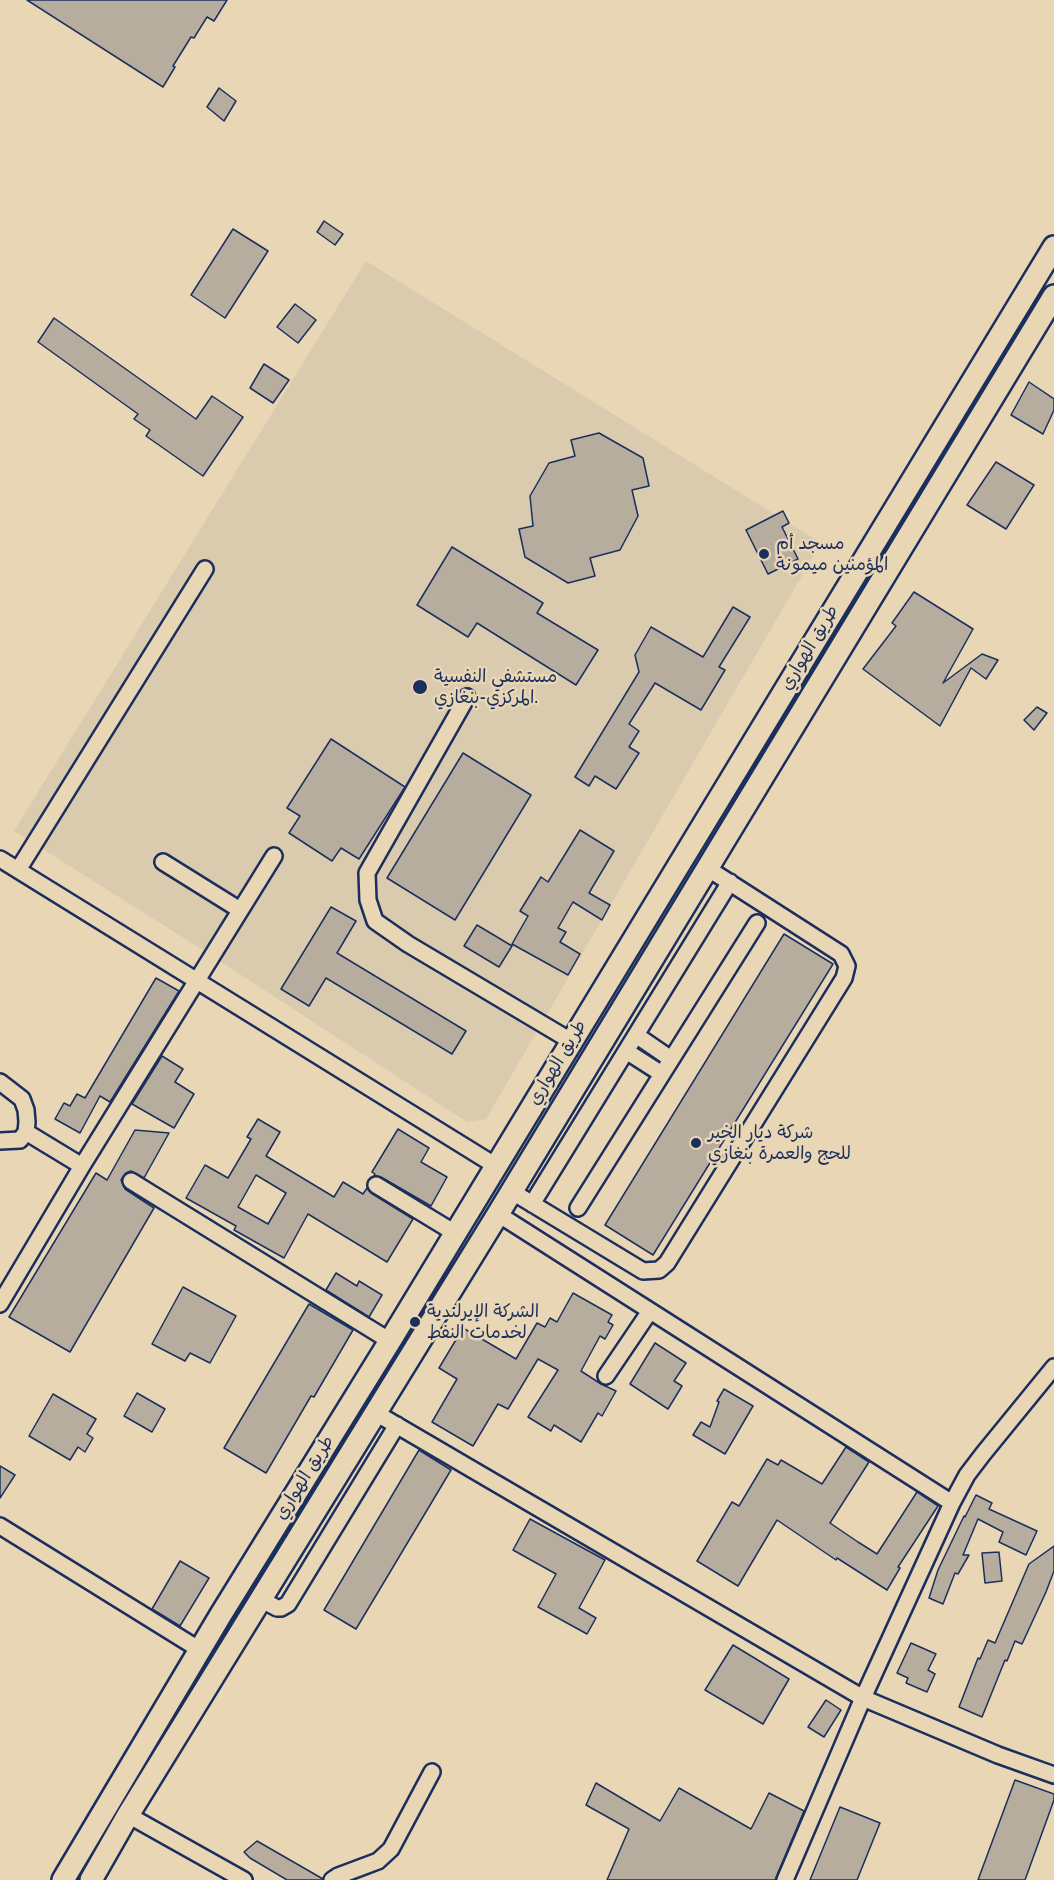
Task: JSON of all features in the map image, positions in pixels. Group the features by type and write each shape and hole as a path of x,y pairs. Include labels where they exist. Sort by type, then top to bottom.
{"highway":[{"name":"طريق الهواري","path":"63,1880 200,1650 1054,247"},
{"name":"طريق الهواري","path":"91,1880 128,1815 498,1214 1054,296"}],"street":[{"path":"18,870 205,569"},
{"path":"467,697 367,873 368,900 375,921 408,944 571,1041"},
{"path":"0,1304 195,981 274,856"},
{"path":"0,859 496,1166"},
{"path":"163,862 240,910"},
{"path":"511,1191 643,1271 659,1270 667,1263 844,978 845,959 836,950 707,868"},
{"path":"532,1203 730,882"},
{"path":"578,1208 757,923"},
{"path":"636,1035 672,1059"},
{"path":"626,1051 662,1074"},
{"path":"0,1082 18,1094 24,1104 27,1117 24,1137 15,1142 0,1142"},
{"path":"26,1132 82,1166"},
{"path":"131,1181 390,1341"},
{"path":"376,1185 455,1233"},
{"path":"498,1214 952,1503"},
{"path":"606,1376 650,1311"},
{"path":"785,1880 863,1698 952,1503 967,1475 1054,1366"},
{"path":"374,1412 863,1698 998,1755 1054,1775"},
{"path":"260,1599 277,1608 288,1604 397,1425"},
{"path":"0,1526 200,1650"},
{"path":"332,1880 378,1861 391,1849 432,1772"},
{"path":"128,1815 244,1880"}],"shaded area":[{"name":"مستشفي النفسية المركزي-بنغازي.","path":"366,261 821,543 486,1119 467,1122 195,945 14,831"}],"building":[{"path":"27,0 227,0 214,21 207,17 194,38 191,37 163,87"},
{"path":"219,88 236,101 224,121 207,107"},
{"path":"324,221 343,234 335,245 317,232"},
{"path":"233,229 268,251 225,318 191,295"},
{"path":"295,304 316,320 298,343 277,327"},
{"path":"54,318 196,419 212,396 243,417 203,476 146,436 150,430 134,419 138,414 38,342"},
{"path":"264,364 289,380 273,403 250,388"},
{"path":"1029,382 1054,399 1054,410 1043,434 1011,415"},
{"path":"599,433 643,458 649,486 632,490 638,516 620,550 590,558 595,576 568,583 525,557 519,529 533,526 530,496 549,463 575,456 571,440"},
{"path":"996,462 1034,485 1006,529 967,505"},
{"path":"783,511 789,523 782,527 798,559 768,574 746,530"},
{"path":"452,547 543,603 537,613 598,650 576,685 477,623 468,637 417,605"},
{"path":"914,592 973,629 943,683 982,654 998,660 986,679 971,668 940,726 863,669 896,626 892,623"},
{"path":"733,607 750,617 719,667 725,670 701,710 655,683 629,724 639,731 629,747 639,753 616,789 595,776 589,786 575,777 639,672 635,655 651,627 703,657"},
{"path":"1037,707 1047,713 1034,730 1024,720"},
{"path":"331,739 405,787 359,859 341,848 332,861 289,833 300,816 287,808"},
{"path":"463,753 531,795 455,920 387,878"},
{"path":"580,830 614,851 589,893 610,905 602,920 573,902 558,928 566,932 560,942 580,954 568,975 512,944 528,916 520,911 541,877 548,882"},
{"path":"331,907 356,921 337,953 466,1031 452,1054 326,978 309,1006 281,989"},
{"path":"477,925 512,946 499,967 464,946"},
{"path":"784,934 833,964 653,1255 605,1225"},
{"path":"156,978 179,991 110,1102 100,1096 80,1133 55,1119 64,1103 70,1106 77,1094 85,1098"},
{"path":"162,1056 183,1069 175,1082 194,1094 174,1128 132,1104"},
{"path":"258,1119 280,1132 266,1156 334,1197 343,1182 363,1194 367,1188 371,1193 413,1219 387,1262 308,1214 284,1258 234,1230 236,1226 186,1198 205,1165 228,1178 251,1139 247,1137","holes":["256,1175 286,1193 268,1224 238,1207"]},
{"path":"398,1129 429,1148 421,1162 447,1177 431,1206 381,1177 374,1176 372,1172"},
{"path":"135,1130 169,1133 144,1178 131,1171 126,1173 121,1180 125,1189 154,1208 70,1352 9,1317 96,1173 107,1180"},
{"path":"336,1273 357,1286 359,1281 382,1295 369,1317 326,1290"},
{"path":"183,1287 236,1316 210,1363 190,1353 185,1361 152,1344"},
{"path":"573,1293 612,1315 608,1322 613,1325 605,1339 600,1336 581,1371 616,1391 602,1416 598,1413 581,1442 554,1425 551,1431 528,1417 558,1370 538,1359 508,1409 498,1404 473,1446 432,1422 457,1379 439,1368 463,1328 516,1359 537,1323 545,1327 550,1318 557,1322"},
{"path":"309,1304 353,1330 266,1473 224,1448"},
{"path":"655,1343 686,1363 674,1381 682,1386 668,1409 630,1384"},
{"path":"724,1389 753,1406 725,1454 693,1435 701,1422 710,1427 719,1402 717,1401"},
{"path":"137,1393 165,1409 152,1432 124,1416"},
{"path":"53,1394 96,1419 87,1434 93,1438 85,1452 78,1447 70,1460 29,1436"},
{"path":"846,1447 869,1462 830,1523 858,1542 877,1554 917,1492 938,1506 898,1567 900,1568 887,1590 837,1558 836,1560 777,1520 738,1586 697,1561 732,1502 739,1506 767,1459 778,1465 781,1460 822,1484"},
{"path":"419,1450 451,1470 356,1629 324,1610"},
{"path":"0,1466 15,1475 0,1498"},
{"path":"976,1495 992,1503 989,1509 1037,1531 1026,1555 999,1542 1003,1532 978,1519 963,1555 969,1555 958,1574 955,1573 943,1604 929,1598 938,1570"},
{"path":"530,1519 605,1560 579,1608 596,1618 587,1634 538,1607 556,1574 513,1550"},
{"path":"1054,1546 1054,1571 1046,1592 1022,1644 1015,1641 1007,1661 1005,1660 982,1717 959,1707 978,1658 980,1659 988,1640 995,1643 1029,1564"},
{"path":"999,1552 1002,1581 985,1583 982,1553"},
{"path":"180,1561 209,1578 180,1626 152,1609"},
{"path":"911,1643 936,1654 928,1670 935,1674 927,1692 906,1683 908,1678 897,1673"},
{"path":"733,1645 789,1679 763,1724 705,1690"},
{"path":"826,1700 841,1710 824,1737 808,1727"},
{"path":"1015,1780 1054,1794 1054,1800 1025,1880 978,1880"},
{"path":"596,1783 660,1821 679,1788 751,1829 769,1793 804,1811 775,1880 607,1880 629,1829 586,1805"},
{"path":"840,1807 880,1823 857,1880 810,1880"},
{"path":"257,1841 323,1879 287,1880 244,1852"}],"place":[{"name":"مسجد أم المؤمنين ميمونة","path":"764,554"},
{"name":"مستشفي النفسية المركزي-بنغازي.","path":"420,687"},
{"name":"شركة ديار الخير للحج والعمرة بنغازي","path":"696,1143"},
{"name":"الشركة الإيرلندية لخدمات النفط","path":"415,1322"}]}
